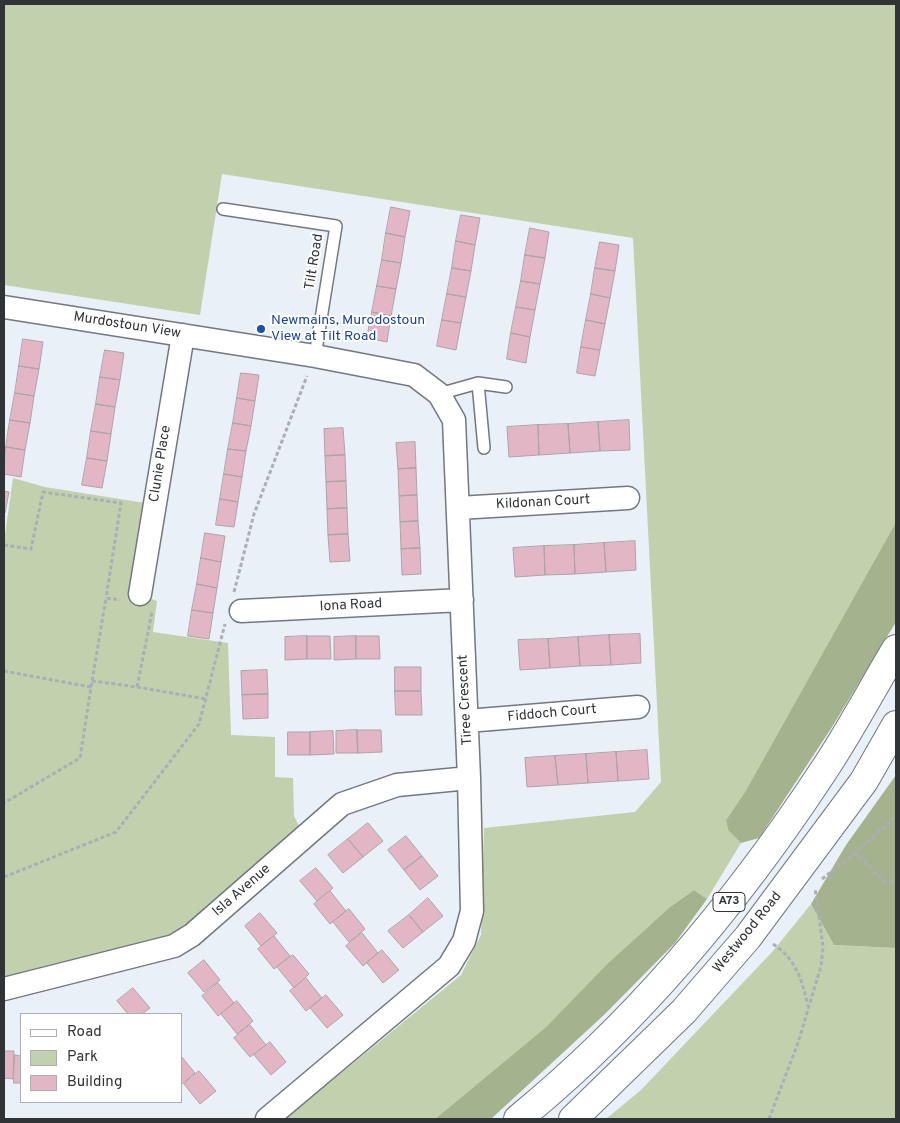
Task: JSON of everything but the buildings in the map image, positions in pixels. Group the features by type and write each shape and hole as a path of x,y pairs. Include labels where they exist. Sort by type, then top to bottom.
{"main road":[{"name":"A73","path":"518,1119 552,1092 653,992 741,888 824,769 896,649"},
{"name":"Westwood Road","path":"573,1119 684,1011 748,937 864,782 896,725"}],"street":[{"name":"Murdostoun View","path":"4,307 250,346"},
{"name":"Clunie Place","path":"139,598 183,335"},
{"name":"Tiree Crescent","path":"250,346 316,356 414,375 440,394 454,420 467,721 472,911 464,941 448,966 267,1119"},
{"name":"Kildonan Court","path":"458,508 628,498"},
{"name":"Iona Road","path":"233,608 462,600"},
{"name":"Fiddoch Court","path":"467,721 638,707"},
{"name":"Isla Avenue","path":"4,988 174,946 192,935 342,804 398,785 469,778"}],"lane":[{"name":"Tilt Road","path":"223,209 336,226 316,356"},
{"path":"478,383 484,448"},
{"path":"440,394 478,383 506,386"}],"path":[{"path":"4,877 116,832 200,724 233,608 254,514 316,356"},
{"path":"4,545 31,549 43,492 121,503 80,758 4,803"},
{"path":"106,598 139,598 153,606 137,687"},
{"path":"4,672 91,687"},
{"path":"92,681 206,699"},
{"path":"809,894 821,880 855,853 896,816"},
{"path":"855,853 884,881 896,881"},
{"path":"769,1119 798,1042 821,966 823,946 815,888"},
{"path":"770,942 781,949 789,958 802,979 808,1008"}],"green space":[{"path":"4,4 896,4 896,522 745,792 726,820 728,830 741,843 707,899 694,890 670,907 607,964 546,1027 435,1119 285,1119 461,975 481,935 484,828 635,812 661,782 633,238 222,174 200,315 4,285"},
{"path":"13,478 45,487 151,504 135,594 157,601 153,632 228,643 231,735 275,737 275,777 293,778 294,816 301,830 189,932 4,984 4,542"},
{"path":"896,522 896,622 832,727 759,838 741,843 728,830 726,820 745,792"},
{"path":"896,775 896,948 834,945 811,904 846,845"},
{"path":"694,890 707,899 675,943 605,1014 491,1119 435,1119 546,1027 607,964 670,907"},
{"path":"811,904 834,945 896,948 896,1119 606,1119 641,1090 773,951"}],"place":[{"name":"Newmains, Murodostoun View at Tilt Road","path":"261,329"}]}
